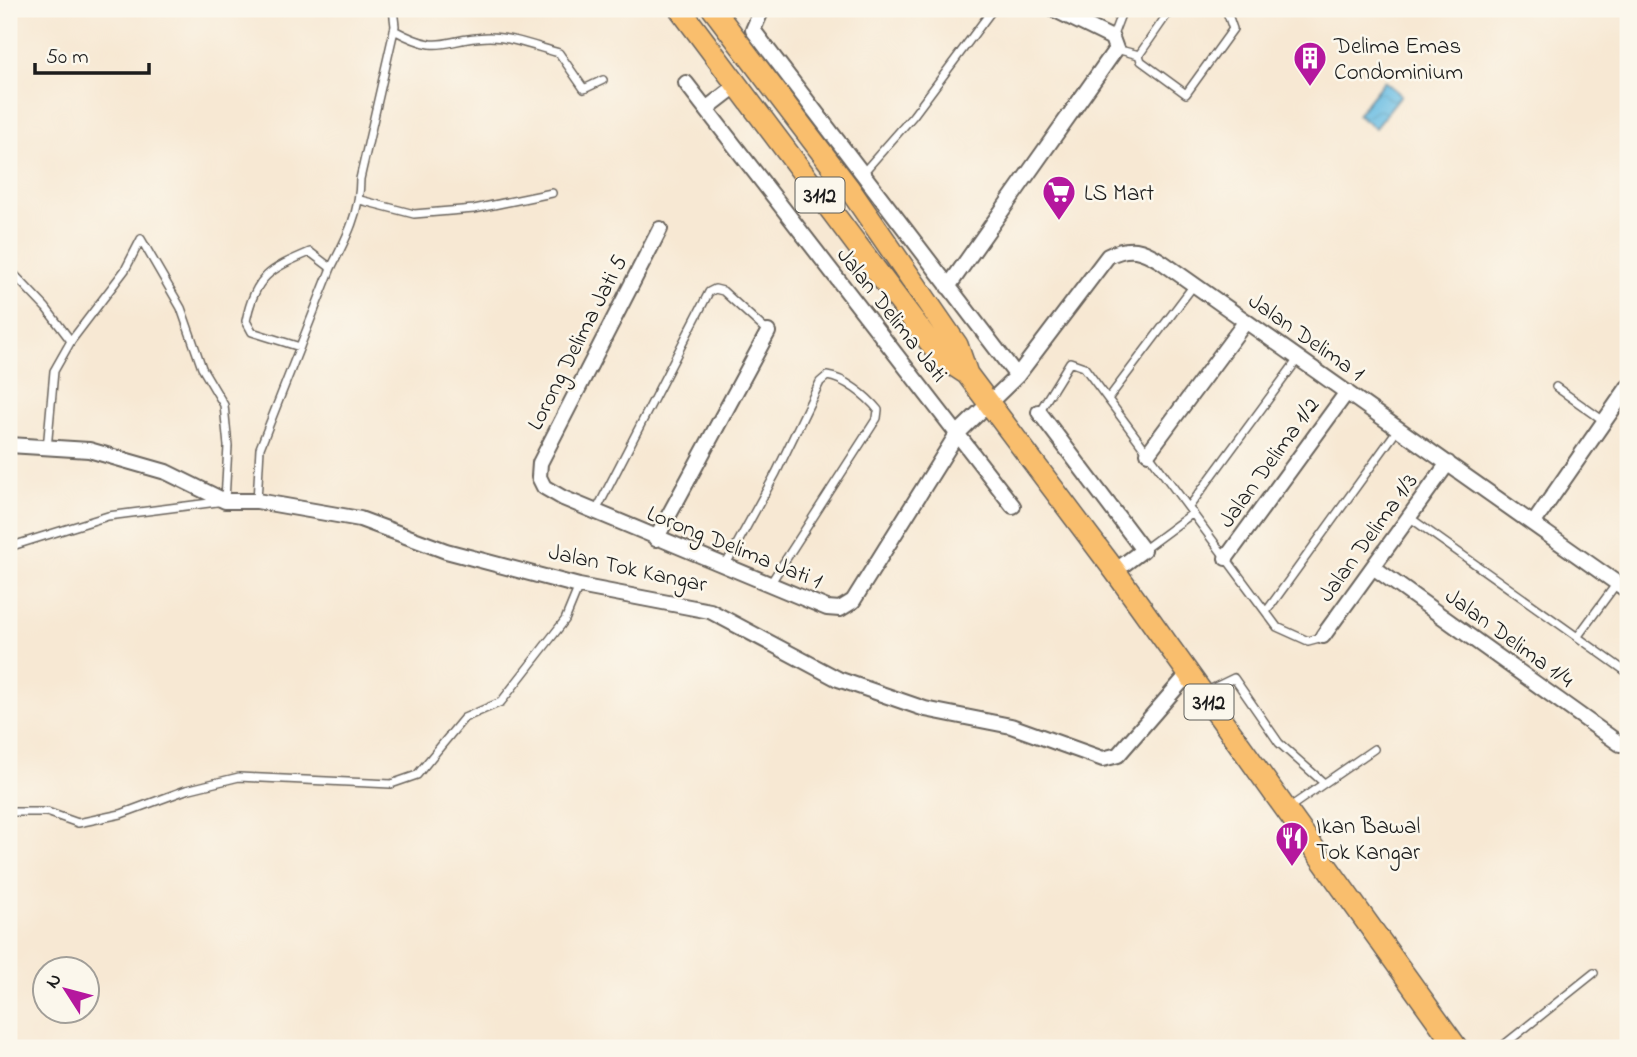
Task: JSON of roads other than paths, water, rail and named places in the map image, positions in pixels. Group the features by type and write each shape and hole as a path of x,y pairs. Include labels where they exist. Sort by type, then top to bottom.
{"main road":[{"name":"3112","path":"680,9 942,357 967,374"},
{"name":"3112","path":"713,9 855,181 957,345 967,374 1189,673 1457,1048"}],"street":[{"path":"762,9 753,30 855,181 948,287 1017,376"},
{"path":"948,287 1114,43 1053,9"},
{"name":"Jalan Delima Jati","path":"686,83 1013,506"},
{"path":"706,109 737,85"},
{"name":"Lorong Delima Jati 5","path":"539,477 540,463 660,229"},
{"name":"Jalan Delima 1","path":"989,404 1017,376 1108,256 1124,248 1148,253 1623,587"},
{"path":"1148,453 1246,321"},
{"path":"656,539 768,332"},
{"path":"1533,524 1628,387"},
{"name":"Jalan Delima 1/2","path":"1226,558 1348,393"},
{"name":"Lorong Delima Jati 1","path":"539,477 544,487 595,514 827,608 840,609 853,601 957,434 989,404"},
{"path":"1039,412 1143,550 1115,572"},
{"name":"Jalan Tok Kangar","path":"9,445 89,450 153,468 225,500 257,501 360,519 446,551 579,586 710,611 838,679 925,709 1011,726 1103,759 1118,755 1189,673"},
{"name":"Jalan Delima 1/3","path":"1323,636 1448,463"},
{"name":"Jalan Delima 1/4","path":"1373,567 1620,744"}],"lane":[{"path":"257,501 260,447 331,268 348,236 360,200 360,180 394,30 393,9"},
{"path":"855,181 913,116 993,9"},
{"path":"1120,9 1120,25 1114,43 1139,55 1141,61 1186,94 1233,29 1226,9"},
{"path":"1139,55 1171,9"},
{"path":"394,30 432,47 489,37 503,38 559,53 584,89 603,80"},
{"path":"360,200 414,214 474,209 552,193"},
{"path":"9,547 108,516 225,500 228,446 224,405 202,368 181,308 141,239 125,270 71,341 54,371 47,449"},
{"path":"300,348 252,332 246,321 250,303 259,282 274,267 310,252 331,268"},
{"path":"9,269 46,308 71,341"},
{"path":"1108,399 1194,284"},
{"path":"595,514 709,292 715,289 723,291 768,332"},
{"path":"1143,550 1191,510 1299,358"},
{"path":"1039,412 1070,362 1084,367 1277,627 1308,641 1323,636"},
{"path":"724,566 776,473 820,382 827,376 836,377 872,403 878,410 877,418 770,584"},
{"path":"1556,387 1604,421"},
{"path":"1266,612 1399,429"},
{"path":"1409,517 1628,673"},
{"path":"9,812 47,812 78,823 121,814 186,790 239,777 391,784 417,775 464,718 501,702 565,620 579,586"},
{"path":"1578,636 1623,587"},
{"path":"1203,693 1234,678 1279,743 1324,783"},
{"path":"1286,810 1374,749"},
{"path":"1500,1048 1594,973"}],"water":[{"path":"1384,81 1401,95 1375,128 1357,115"}],"place":[{"name":"Delima Emas Condominium","path":"1310,88"},
{"name":"LS Mart","path":"1059,222"},
{"name":"Ikan Bawal Tok Kangar","path":"1292,868"}]}
